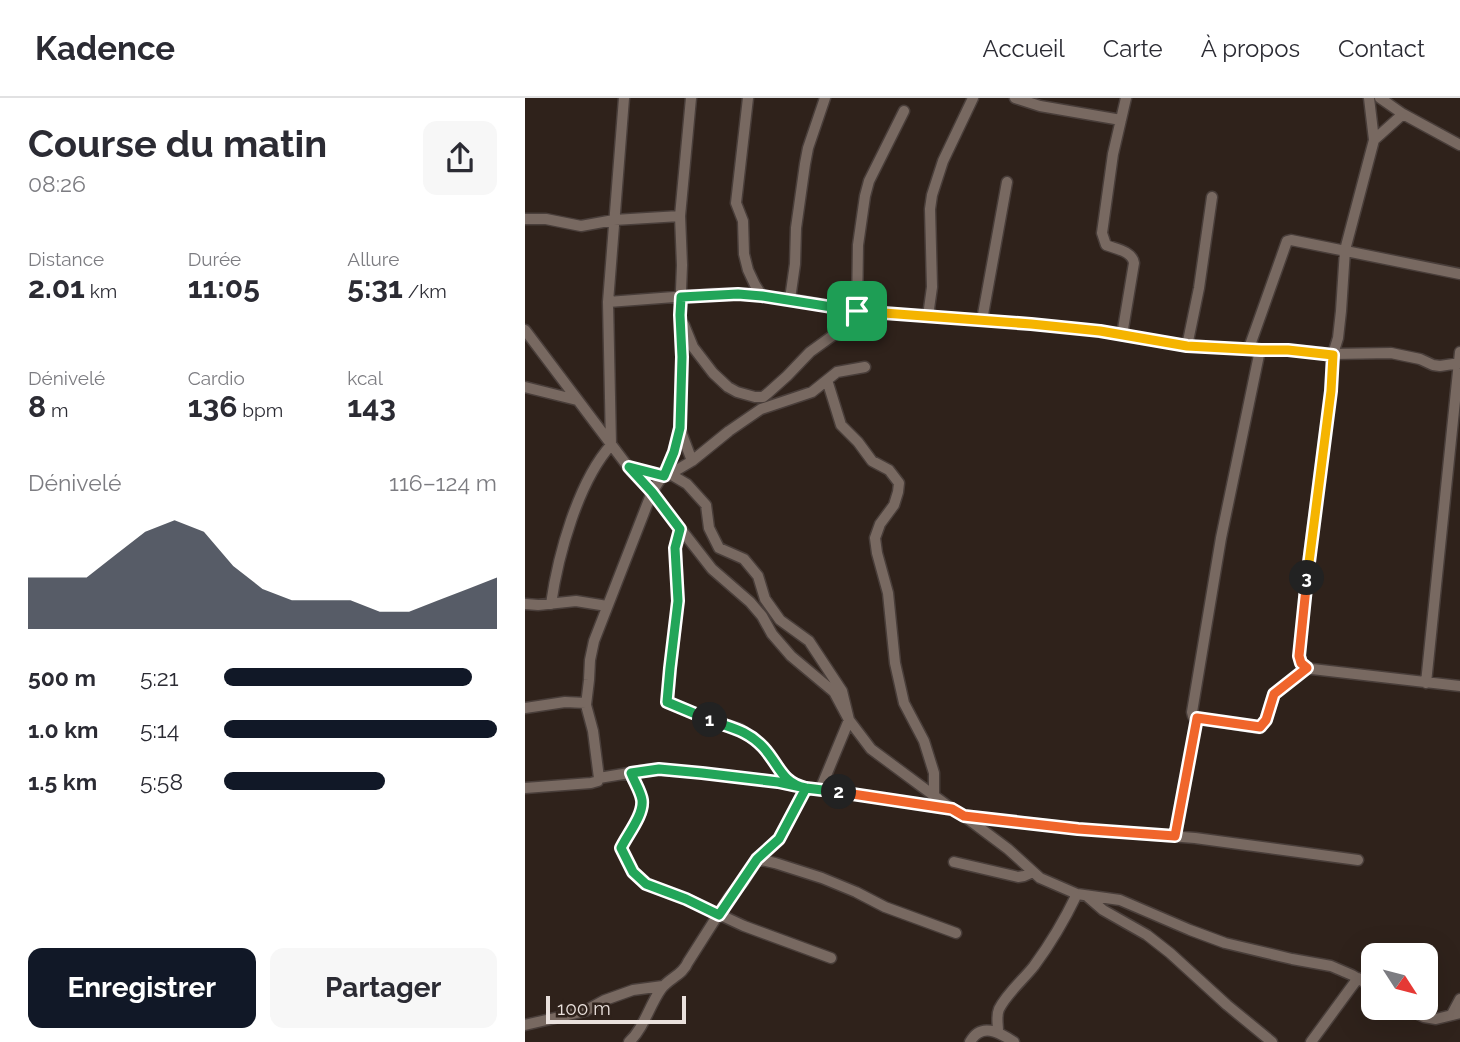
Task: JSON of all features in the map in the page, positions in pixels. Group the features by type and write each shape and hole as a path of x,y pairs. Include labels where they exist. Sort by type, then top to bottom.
{"street":[{"path":"551,604 559,559 577,505 599,459 611,445 608,302 624,98"},
{"path":"667,475 680,428 680,216 691,98"},
{"path":"748,98 736,203 743,221 744,254 748,271 762,296"},
{"path":"790,299 805,164 825,98"},
{"path":"928,316 932,287 932,195 943,161 973,98"},
{"path":"1015,98 1040,106 1121,120"},
{"path":"1122,334 1134,263 1129,254 1106,245 1102,233 1113,154 1126,98"},
{"path":"1369,98 1374,140 1345,250 1341,312 1333,355 1299,656 1301,663 1307,668 1460,687"},
{"path":"1380,98 1403,114 1460,145"},
{"path":"680,315 694,347 713,373 737,392 763,397 810,352 846,326 857,311 858,245 865,196 873,171 904,111"},
{"path":"1374,140 1403,114"},
{"path":"982,320 1007,182"},
{"path":"1187,346 1199,288 1212,197"},
{"path":"525,219 546,219 581,226 614,220 680,216"},
{"path":"1307,668 1274,694 1266,720 1260,727 1193,716 1255,349 1287,240 1460,274"},
{"path":"608,302 738,294 790,299 857,311 1122,334 1187,346 1288,350 1333,355 1391,353 1420,359 1433,365 1459,363"},
{"path":"527,338 712,569 750,602 791,656 834,692 849,720 871,749 1008,849 1039,878 1082,895 1147,934 1272,1042"},
{"path":"1426,684 1460,352"},
{"path":"599,778 593,731 586,703 590,660 594,641 652,492 667,475 692,461 761,409 813,392 837,372 865,367"},
{"path":"827,380 841,425 872,461 889,470 898,483 894,505 880,524 876,538 877,553 888,593 895,663 904,703 924,741 933,773 933,795"},
{"path":"525,387 577,400"},
{"path":"680,428 692,461"},
{"path":"629,467 667,475 687,484 706,505 709,528 719,548 744,559 758,576 765,599 780,620 809,641 842,691 849,720 820,790"},
{"path":"680,529 675,548 678,601 667,702 740,729 763,747 784,775 801,787"},
{"path":"526,604 576,601 607,606"},
{"path":"525,708 565,702 586,703"},
{"path":"1175,836 1197,718"},
{"path":"597,764 618,775"},
{"path":"525,788 591,783 599,778 659,769 753,779 952,809"},
{"path":"631,773 643,801 638,820 627,834 621,848 633,872 646,884 831,958"},
{"path":"629,1042 663,986 685,970 757,859 779,839 801,787"},
{"path":"964,816 1078,829 1175,836 1358,860"},
{"path":"757,859 822,878 885,907 956,933"},
{"path":"954,862 1018,877 1033,872"},
{"path":"1082,895 1120,900 1224,943 1331,966 1361,980"},
{"path":"998,1031 998,1010 1033,968 1082,895"},
{"path":"1311,1042 1358,978"},
{"path":"525,1025 585,1011 633,990 663,986"},
{"path":"1439,1018 1456,1013 1460,999"},
{"path":"969,1042 979,1031 998,1031 1014,1042"}],"route":[{"path":"857,311 790,299 738,294 681,297 680,428 674,452 664,476 629,467 663,505 680,529 675,548 678,601 667,702 740,729 763,747 796,786 806,788 784,832 757,859 719,915 646,884 633,872 621,848 627,834 638,820 643,801 631,773 653,769 702,773 778,782 796,786 806,788 952,809 964,816 1078,829 1175,836 1197,718 1263,726 1274,694 1307,668 1301,663 1299,656 1333,355 1288,350 1187,346 1100,331 857,311"}]}
